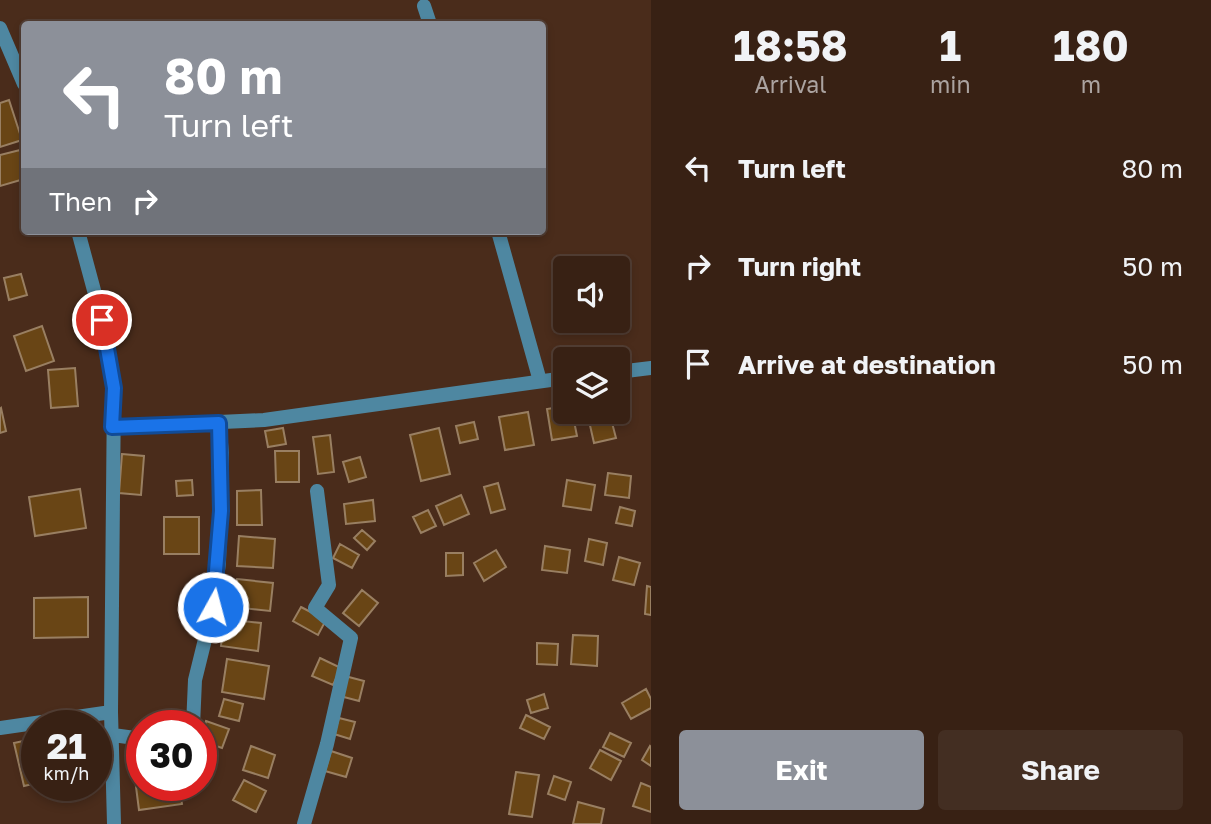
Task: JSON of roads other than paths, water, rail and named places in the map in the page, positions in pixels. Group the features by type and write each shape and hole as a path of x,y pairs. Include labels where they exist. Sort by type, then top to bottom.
{"street":[{"path":"424,6 429,21"},
{"path":"0,28 21,77"},
{"path":"79,235 110,357 114,388 111,710"},
{"path":"499,235 540,381"},
{"path":"630,371 651,368"},
{"path":"112,427 219,423 307,415 553,379"},
{"path":"194,710 195,680 213,607 219,564 222,453 219,423"},
{"path":"304,824 327,744 351,638 315,608 329,585 317,491"},
{"path":"112,723 114,824"},
{"path":"0,728 21,725"},
{"path":"113,734 126,736"}]}
